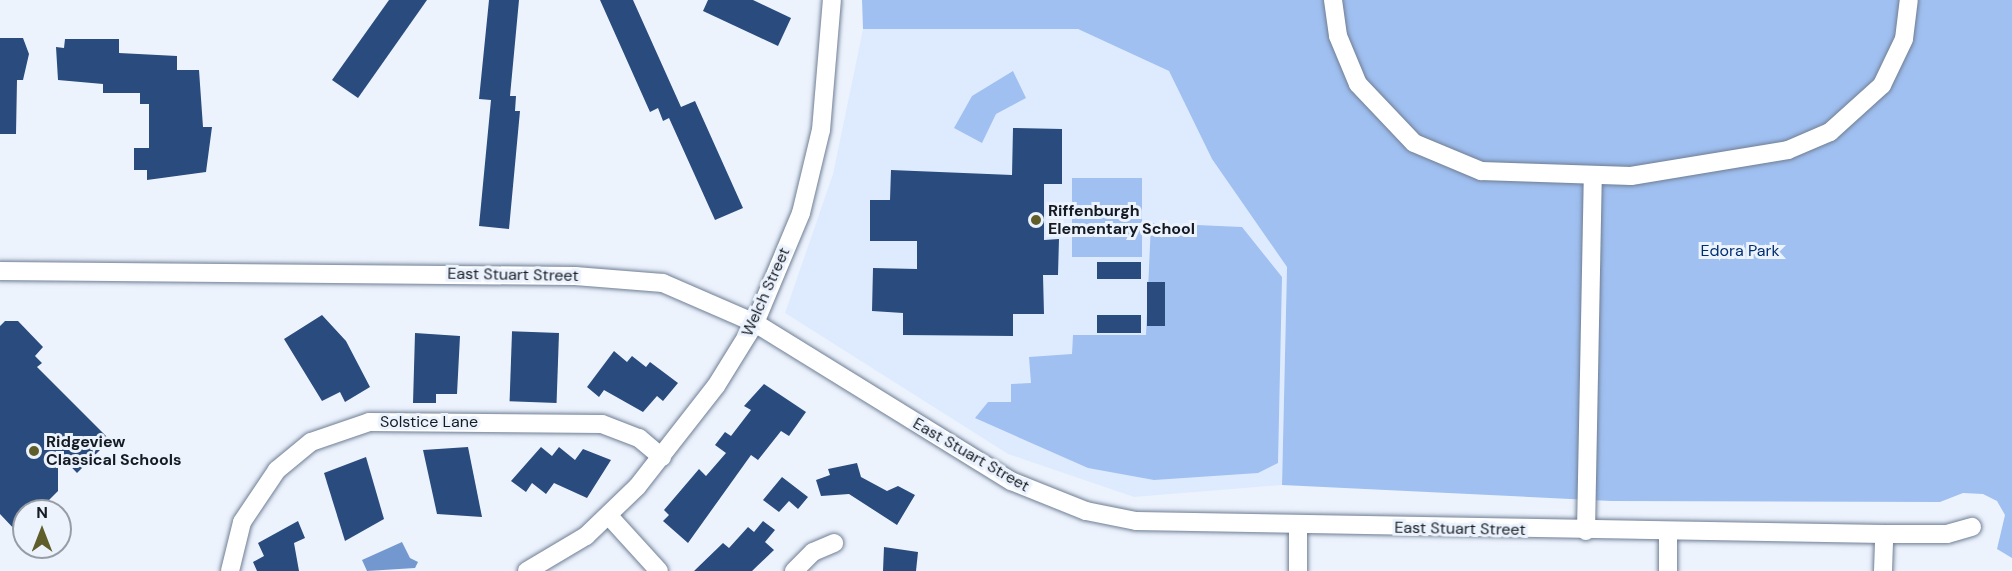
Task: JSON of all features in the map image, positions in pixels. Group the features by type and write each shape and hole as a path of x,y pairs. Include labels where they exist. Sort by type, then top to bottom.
{"street":[{"name":"Welch Street","path":"526,571 609,516 662,457 755,323 801,213 820,130 832,0"},
{"path":"1333,0 1338,36 1358,84 1414,143 1481,171 1593,176 1631,176 1788,150 1825,135 1858,112 1882,85 1904,39 1909,0"},
{"path":"1586,531 1593,176"},
{"name":"East Stuart Street","path":"0,271 624,278 696,293 755,323 1011,482 1049,498 1136,522 1884,534 1947,534 1972,527"},
{"name":"Solstice Lane","path":"230,571 242,522 277,470 311,442 369,422 602,424 639,438 662,457"},
{"path":"609,516 658,571"},
{"path":"1298,526 1298,571"},
{"path":"1668,531 1668,571"},
{"path":"1883,571 1884,534"},
{"path":"794,571 813,552 834,543"}],"shaded area":[{"name":"Riffenburgh Elementary School","path":"863,29 1078,29 1169,71 1212,159 1287,267 1282,485 1134,497 1008,454 785,313 833,174"},
{"path":"402,542 410,558 418,562 415,568 367,571 362,560"}],"green space":[{"name":"Edora Park","path":"862,0 2012,0 2012,558 1997,549 2005,515 1997,501 1983,494 1963,493 1940,502 1611,501 1282,485 1287,267 1212,159 1169,71 1078,29 863,29"},
{"path":"1013,71 1026,98 996,114 982,143 954,128 972,96"},
{"path":"1072,178 1142,178 1142,257 1072,257"},
{"path":"1151,223 1242,227 1282,277 1278,463 1258,473 1154,480 1088,468 975,418 988,402 1011,402 1011,384 1031,383 1029,357 1072,354 1073,335 1146,335"}],"building":[{"path":"389,0 427,0 358,98 332,80"},
{"path":"489,0 519,0 510,96 516,96 515,111 520,111 509,229 479,226 491,100 479,99"},
{"path":"600,0 633,0 681,107 695,101 743,208 715,220 669,118 663,121 658,108 650,112"},
{"path":"708,0 753,0 791,18 778,46 703,11"},
{"path":"0,38 23,38 29,54 23,80 17,80 16,134 0,134"},
{"path":"65,39 119,39 119,53 177,56 177,70 199,70 203,127 212,127 206,172 147,180 147,170 134,170 134,148 149,148 149,104 140,104 140,93 103,93 103,84 58,80 56,47 64,48"},
{"path":"1013,128 1062,129 1062,184 1044,184 1044,240 1059,239 1058,275 1043,275 1044,314 1013,314 1013,336 903,335 903,313 872,311 873,268 917,269 917,241 870,241 870,200 890,200 891,170 1012,175"},
{"path":"1097,262 1141,262 1141,279 1097,279"},
{"path":"1147,282 1165,282 1165,326 1147,326"},
{"path":"322,315 346,341 370,387 345,402 340,392 322,401 284,339"},
{"path":"1097,315 1141,315 1141,333 1097,333"},
{"path":"5,321 18,321 43,347 35,356 42,363 37,367 110,440 77,473 58,453 58,491 50,499 12,499 12,527 0,514 0,326"},
{"path":"512,331 559,333 557,403 510,401"},
{"path":"415,333 460,336 457,394 436,394 436,403 413,403"},
{"path":"614,351 627,362 632,356 646,367 650,362 678,383 663,401 657,396 643,412 604,390 599,397 587,387"},
{"path":"764,384 806,412 789,436 781,431 758,460 751,455 688,543 663,521 669,515 664,510 699,469 706,476 726,453 715,445 725,432 731,436 751,410 744,406"},
{"path":"468,447 482,517 437,514 423,450"},
{"path":"541,447 552,456 559,447 575,460 583,449 611,460 587,498 554,483 546,494 532,483 526,492 511,481"},
{"path":"366,457 384,519 345,541 324,473"},
{"path":"857,463 861,477 887,491 898,486 915,495 897,525 849,494 821,496 816,480 830,475 828,469"},
{"path":"782,477 808,497 798,509 789,501 779,512 763,500"},
{"path":"298,521 305,538 294,543 299,571 257,571 253,562 264,556 258,543"},
{"path":"763,521 775,530 765,542 774,550 752,571 694,571 723,543 729,548 748,527 754,532"},
{"path":"884,547 918,552 916,571 883,571"}],"place":[{"name":"Riffenburgh Elementary School","path":"1036,220"},
{"name":"Ridgeview Classical Schools","path":"34,451"}]}
